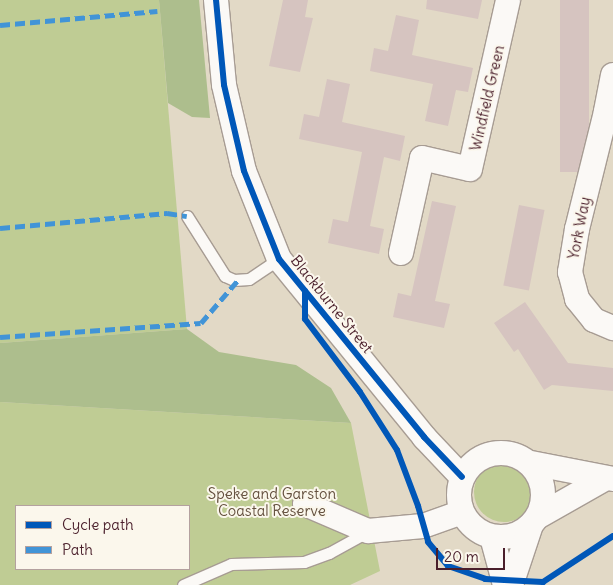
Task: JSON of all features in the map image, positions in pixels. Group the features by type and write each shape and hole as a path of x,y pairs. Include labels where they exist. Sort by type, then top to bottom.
{"street":[{"name":"Blackburne Street","path":"216,0 224,85 244,171 279,259 424,436 462,477"},
{"name":"Windfield Green","path":"401,253 422,158 470,169 508,0"},
{"name":"York Way","path":"613,75 610,112 577,229 570,272 577,299 594,320 613,328"},
{"name":"Blackburne Street","path":"424,436 480,458"},
{"path":"501,452 518,455 531,463 609,478 535,520 514,536 492,537 475,529 462,512 458,498 462,477 471,464 480,458 501,452"},
{"path":"510,585 535,520 544,502 544,488 540,475 531,463"},
{"path":"305,504 368,531 423,526 462,512"},
{"path":"492,537 505,585"}],"lane":[{"path":"187,216 226,276 234,280 249,278 279,259"},
{"path":"184,585 231,564 304,562 329,553 368,531"}],"green space":[{"path":"0,0 159,0 187,329 0,343"},
{"path":"159,0 199,0 210,118 192,117 168,103"},
{"path":"187,329 219,352 296,365 331,388 351,423 0,402 0,343"},
{"name":"Speke and Garston Coastal Reserve","path":"0,402 351,423 380,571 350,585 0,585"},
{"path":"504,462 520,467 525,471 529,476 534,492 529,508 525,513 520,517 504,522 488,517 483,513 479,508 474,492 479,476 483,471 488,467"}],"building":[{"path":"283,0 308,0 305,17 313,18 300,72 269,66"},
{"path":"427,0 482,0 478,19 426,9"},
{"path":"560,0 589,0 589,172 560,172"},
{"path":"396,15 419,20 412,55 473,68 468,92 456,90 448,126 425,121 433,84 370,71 374,48 388,51"},
{"path":"327,79 350,84 342,122 405,136 400,161 384,157 370,226 384,229 379,254 328,243 333,219 348,222 362,152 299,139 304,114 319,117"},
{"path":"432,201 456,206 435,301 450,304 444,328 393,317 398,293 411,296"},
{"path":"519,205 545,210 529,290 503,285"},
{"path":"525,302 568,363 613,368 613,391 552,385 544,390 518,349 514,352 494,323"}],"marked path":[{"path":"0,25 157,11"},
{"path":"0,228 167,213 187,216"},
{"path":"0,337 201,323 238,280"}],"cycle path":[{"path":"216,0 224,85 244,171 279,259 424,437 462,477"},
{"path":"305,291 305,319 360,392 397,450 418,506 428,542 448,566 485,579 543,582 613,536"}]}
